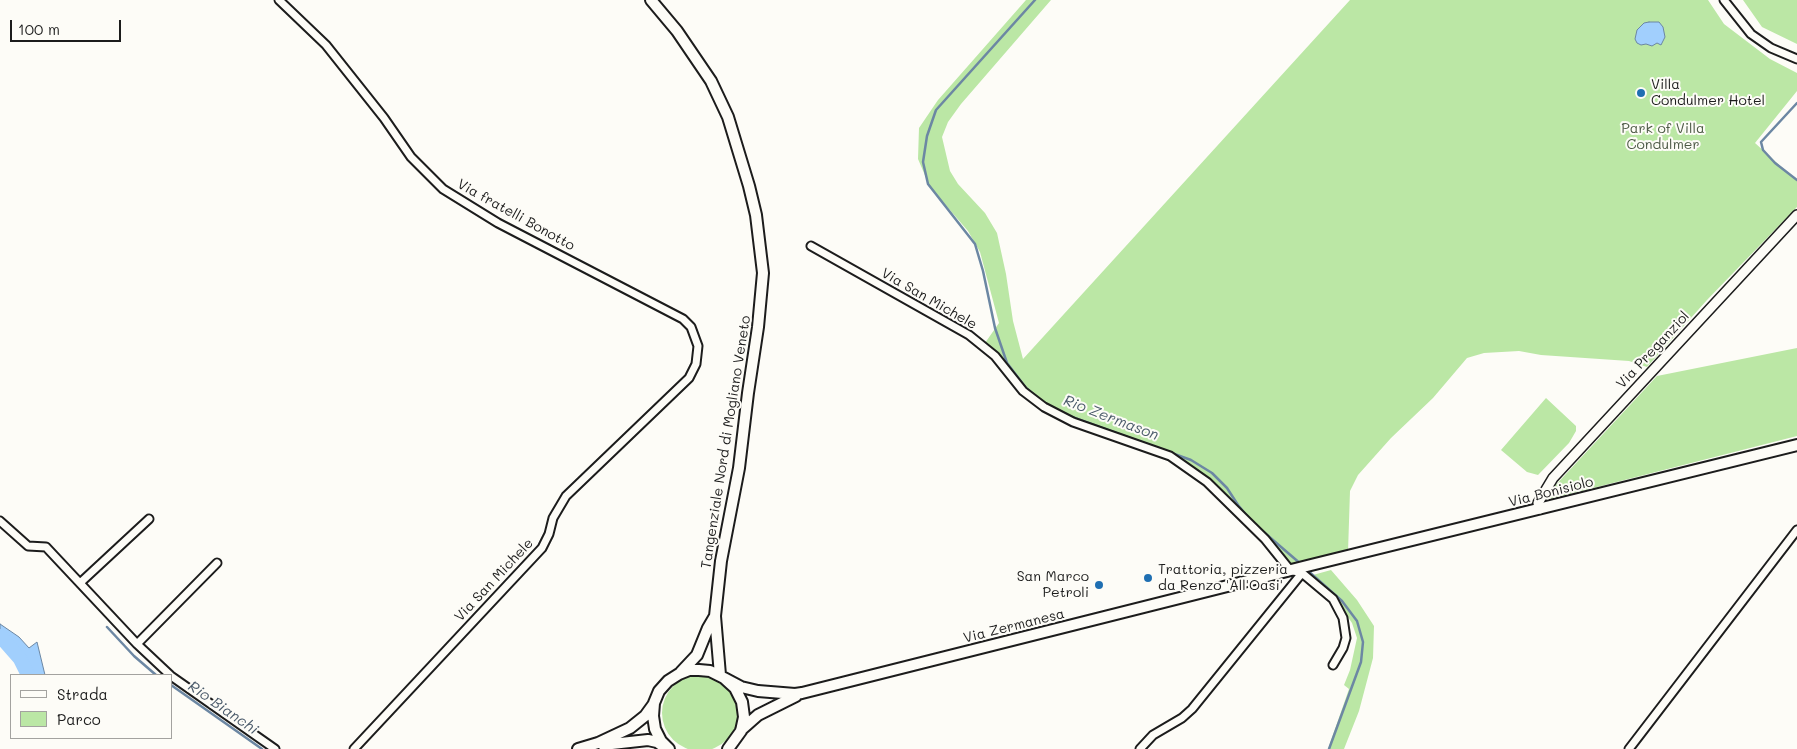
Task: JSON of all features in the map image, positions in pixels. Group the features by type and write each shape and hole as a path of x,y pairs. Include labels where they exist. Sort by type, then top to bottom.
{"main road":[{"name":"Tangenziale Nord di Mogliano Veneto","path":"651,0 677,31 711,81 728,117 756,215 763,273 758,328 739,468 721,561 715,616 722,676"},
{"name":"Via Bonisiolo","path":"1311,565 1797,445"},
{"name":"Via Zermanesa","path":"679,674 699,670 722,676 741,687 758,691 786,694 802,693 1311,565"},
{"name":"Tangenziale Nord di Mogliano Veneto","path":"679,674 697,655 715,616"},
{"path":"582,748 630,728 645,716 654,703 659,691 679,674"},
{"path":"722,676 735,688 742,702 744,716 739,734 739,749"},
{"name":"Via Zermanesa","path":"728,749 739,734 758,715 802,693"},
{"path":"654,703 655,729 668,749"},
{"path":"582,748 648,740 657,742 668,749"}],"street":[{"name":"Via fratelli Bonotto","path":"279,0 326,45 384,118 411,157 443,189 498,223 683,319 695,336 698,356"},
{"path":"1724,0 1751,34 1771,48 1797,59"},
{"name":"Via Preganziol","path":"1540,509 1538,503 1553,478 1797,215"},
{"name":"Via San Michele","path":"811,246 969,335 995,356 1023,391 1044,407 1073,422 1170,456 1183,464 1207,482 1265,539 1290,570"},
{"name":"Via San Michele","path":"354,749 542,548 549,534 553,518 566,496 689,378 694,370 698,356"},
{"path":"80,584 149,519"},
{"path":"0,521 28,546 46,547 137,644 169,674"},
{"path":"1629,749 1797,530"},
{"path":"137,644 217,563"},
{"name":"Via Zermanesa","path":"1290,570 1302,573 1333,600 1343,618 1346,638 1343,648 1333,665"},
{"path":"1140,749 1153,735 1182,718 1192,709 1302,573"},
{"path":"172,677 275,749"}],"green space":[{"name":"Park of Villa Condulmer","path":"1026,0 1051,0 961,104 948,122 942,137 950,171 958,184 985,213 997,233 1006,274 1013,321 1023,359 1350,0 1708,0 1724,24 1770,59 1797,73 1797,91 1755,143 1797,181 1797,207 1707,300 1647,367 1629,361 1541,355 1519,351 1484,353 1467,358 1433,398 1391,438 1358,475 1350,491 1348,552 1293,565 1202,474 1183,459 1163,450 1069,418 1045,405 985,343 999,323 980,252 968,231 930,187 918,159 919,128 938,100"},
{"path":"1743,0 1797,0 1797,44 1762,27"},
{"path":"1797,348 1797,436 1546,500 1552,489 1657,376"},
{"path":"1546,398 1576,426 1576,431 1569,443 1538,475 1527,472 1501,450"},
{"path":"1331,570 1357,600 1374,626 1373,658 1359,711 1344,749 1328,749 1349,689 1344,685 1350,670 1357,638 1352,623 1339,604 1313,575"},
{"path":"693,675 707,675 721,681 732,692 738,706 738,720 732,734 721,745 710,750 690,750 679,745 668,734 662,720 662,706 668,692 679,681"}],"water":[{"path":"1659,22 1663,27 1665,37 1661,45 1657,43 1652,46 1637,43 1635,39 1637,30 1644,23"},
{"path":"0,624 19,637 29,648 37,642 45,674 26,674 20,655 0,638"}],"waterway":[{"name":"Rio Zermason","path":"1035,0 936,110 927,136 923,162 928,184 975,244 983,271 995,328 1007,363 1026,388 1038,398"},
{"path":"1797,103 1761,142 1763,150 1775,163 1797,180"},
{"name":"Rio Zermason","path":"1069,416 1191,460 1212,473 1227,488 1251,521"},
{"name":"Rio Zermason","path":"1259,528 1302,565"},
{"name":"Rio Zermason","path":"1306,569 1342,601 1357,621 1363,642 1361,662 1329,749"},
{"name":"Rio Bianchi","path":"107,627 134,656 155,674"},
{"path":"0,636 20,659 28,674"},
{"name":"Rio Bianchi","path":"172,686 262,749"}],"place":[{"name":"Villa Condulmer Hotel","path":"1641,93"},
{"name":"Trattoria, pizzeria da Renzo 'All'Oasi'","path":"1148,578"},
{"name":"San Marco Petroli","path":"1099,585"}]}
